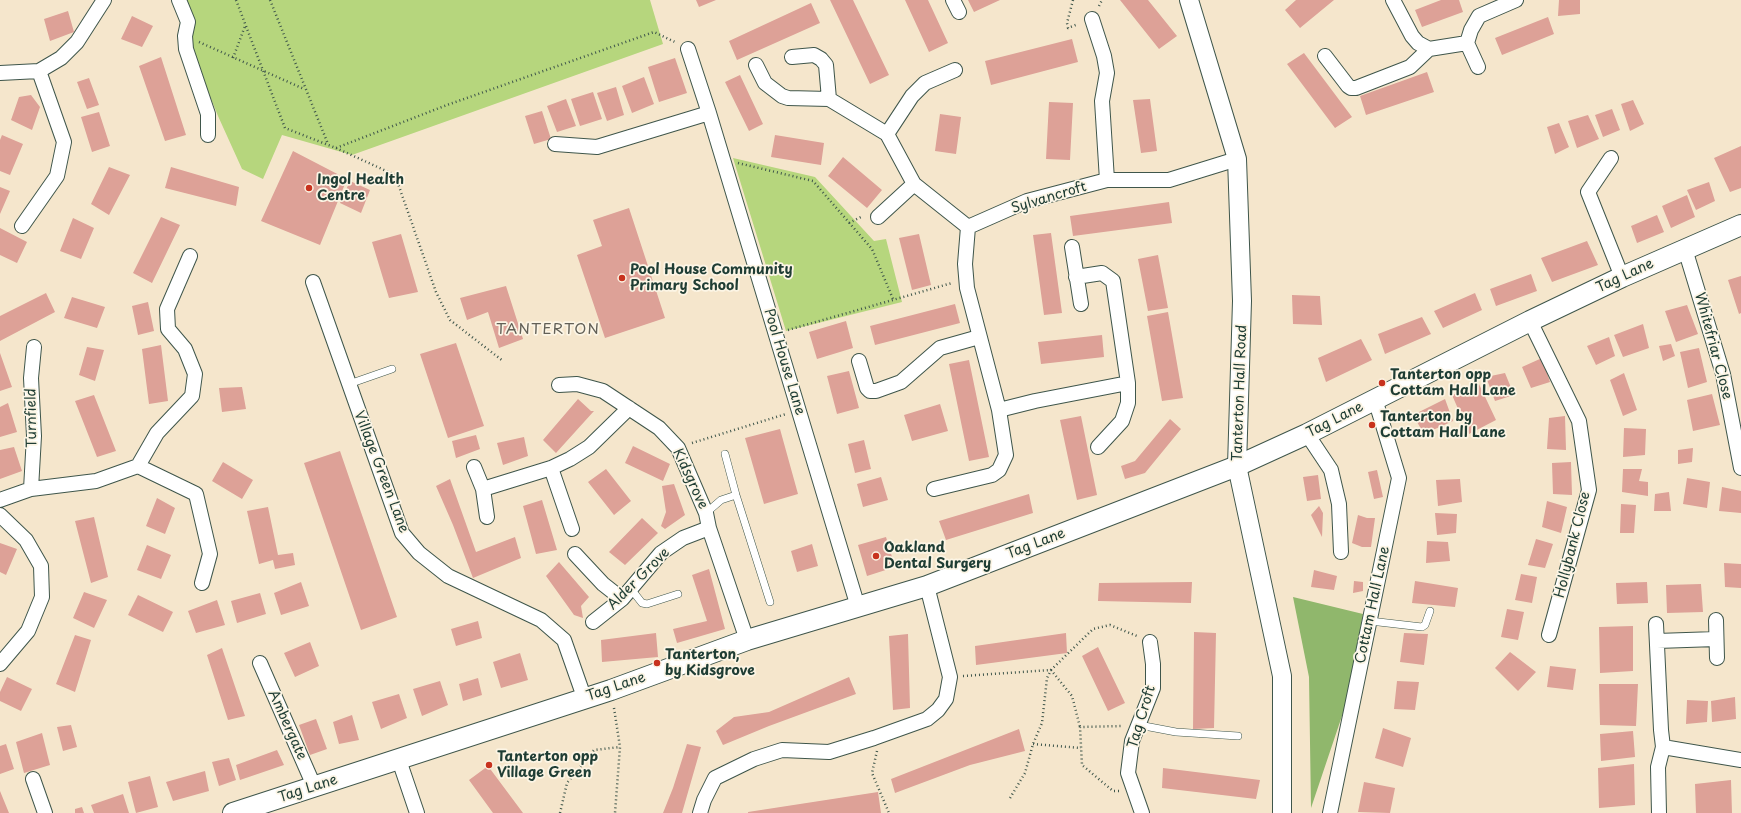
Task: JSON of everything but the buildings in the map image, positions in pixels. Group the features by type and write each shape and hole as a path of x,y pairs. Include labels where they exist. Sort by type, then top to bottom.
{"main road":[{"name":"Tag Lane","path":"233,813 611,690 747,640 927,586 1237,466 1307,434 1530,321 1622,277 1685,248 1741,225"}],"street":[{"path":"0,73 39,71 61,58 77,42 104,0"},
{"path":"180,0 188,22 185,36 186,49 208,114 208,134"},
{"name":"Tanterton Hall Road","path":"1189,0 1238,159 1242,301 1237,466 1282,676 1282,813"},
{"path":"1393,0 1412,36 1418,43 1429,49"},
{"path":"1478,67 1467,43 1471,30 1479,16 1516,0"},
{"path":"1092,19 1104,56 1107,72 1102,101 1108,180"},
{"path":"1325,56 1348,86 1351,88 1356,88 1410,67 1429,49 1467,43"},
{"name":"Pool House Lane","path":"688,49 709,113 858,607"},
{"path":"792,57 814,56 821,59 826,65 829,99"},
{"path":"756,65 765,83 782,96 788,98 829,99 887,134 914,184 968,227 965,264 967,288 999,410 1006,455 999,470 992,475 983,479 934,489"},
{"path":"887,134 912,96 925,83 955,70"},
{"path":"22,226 57,176 64,142 39,71"},
{"path":"555,144 597,147 709,113"},
{"path":"1611,158 1588,192 1622,277"},
{"name":"Sylvancroft","path":"968,227 1027,202 1108,180 1169,180 1238,159"},
{"path":"878,217 914,184"},
{"path":"1072,247 1081,304"},
{"name":"Whitefriar Close","path":"1685,248 1723,374 1741,468"},
{"path":"0,500 31,489 96,481 138,466 157,434 192,396 195,374 184,349 168,329 167,310 190,256"},
{"path":"1076,277 1102,273 1112,281 1128,383 1128,403 1122,421 1098,447"},
{"name":"Village Green Lane","path":"313,282 402,533 419,552 448,576 541,620 564,640 584,698"},
{"name":"Hollybank Close","path":"1530,321 1580,421 1589,490 1549,635"},
{"path":"859,362 867,388 870,391 876,391 901,382 940,348 979,337"},
{"name":"Turnfield","path":"31,489 34,436 31,378 34,347"},
{"path":"999,410 1035,401 1128,383"},
{"name":"Kidsgrove","path":"559,385 577,384 602,391 659,428 678,448 706,513 709,528 747,640"},
{"name":"Cottam Hall Lane","path":"1330,813 1399,478 1375,400"},
{"path":"483,490 551,468 589,446 629,408"},
{"path":"1307,434 1331,470 1339,504 1341,552"},
{"path":"138,466 196,494 210,554 202,583"},
{"path":"474,467 483,490 487,517"},
{"path":"551,468 572,529"},
{"path":"0,515 26,540 41,566 42,597 28,631 0,664"},
{"name":"Alder Grove","path":"593,622 626,594 661,554 683,538 709,528"},
{"path":"575,554 603,584 626,594"},
{"path":"700,813 704,800 715,778 754,759 782,750 829,752 882,736 926,719 938,710 946,699 950,677 927,586"},
{"path":"1716,620 1717,658"},
{"path":"1656,624 1663,747 1658,767 1659,813"},
{"path":"1657,641 1716,639"},
{"name":"Tag Croft","path":"1142,813 1128,773 1132,741 1153,688 1153,664 1150,642"},
{"name":"Ambergate","path":"260,663 314,786"},
{"path":"1663,747 1741,760"},
{"path":"399,760 417,813"},
{"path":"33,779 44,813"}],"lane":[{"path":"349,384 392,369"},
{"path":"725,454 736,495 770,602"},
{"path":"706,513 721,500 736,495"},
{"path":"626,594 642,603 647,604 678,594"},
{"path":"1370,621 1422,627 1425,626 1430,611"},
{"path":"1139,725 1176,732 1238,736"}],"path":[{"path":"236,0 285,128 329,145 395,175 436,292 450,320 503,361"},
{"path":"270,0 304,89 329,145"},
{"path":"233,58 245,26"},
{"path":"336,148 455,103 654,32 688,49"},
{"path":"185,36 304,89"},
{"path":"723,159 813,181 872,249 893,300"},
{"path":"776,333 966,278"},
{"path":"678,448 798,410"},
{"path":"1010,798 1025,772 1033,744 1042,724 1047,678 1050,670 1093,629 1110,625 1150,642"},
{"path":"950,677 1050,670"},
{"path":"1050,670 1072,696 1080,727 1082,764 1113,791 1134,792"},
{"path":"611,690 620,747 615,813"},
{"path":"1080,727 1139,725"},
{"path":"882,736 872,773 889,813"},
{"path":"1033,744 1081,748"},
{"path":"560,813 567,783 594,750 620,747"}],"green space":[{"path":"183,0 650,0 663,44 352,155 282,135 263,179 242,169 218,116 190,47"},
{"path":"733,158 815,177 874,241 886,239 902,302 786,331"},
{"path":"1293,597 1363,614 1347,701 1311,808 1309,677"}],"place":[{"name":"Ingol Health Centre","path":"309,188"},
{"name":"Pool House Community Primary School","path":"622,278"},
{"name":"Tanterton opp Cottam Hall Lane","path":"1382,383"},
{"name":"Tanterton by Cottam Hall Lane","path":"1372,425"},
{"name":"Oakland Dental Surgery","path":"876,556"},
{"name":"Tanterton, by Kidsgrove","path":"657,663"},
{"name":"Tanterton opp Village Green","path":"489,765"}],"district":[{"name":"TANTERTON","path":"548,330"}]}
